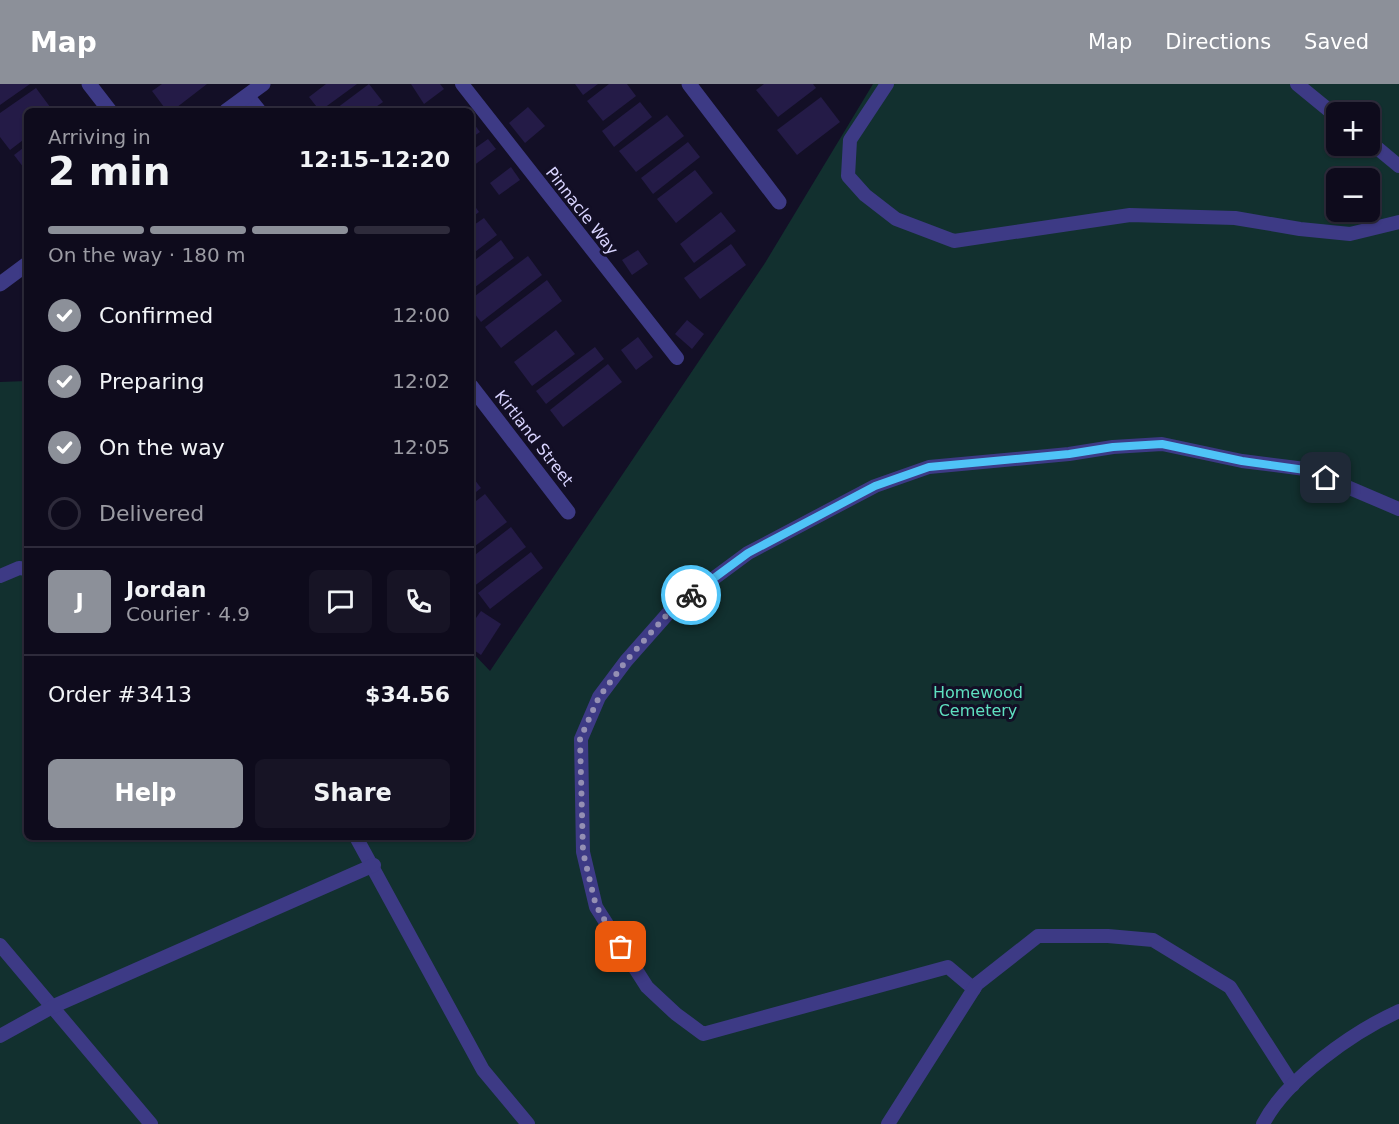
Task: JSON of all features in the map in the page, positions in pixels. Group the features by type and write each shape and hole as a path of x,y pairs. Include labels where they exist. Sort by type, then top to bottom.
{"street":[{"path":"89,84 108,108"},
{"path":"230,108 262,84"},
{"path":"689,84 779,202"},
{"path":"247,96 257,108"},
{"path":"0,284 24,266"},
{"name":"Kirtland Street","path":"474,391 568,512"}],"lane":[{"name":"Pinnacle Way","path":"462,84 677,358"},
{"path":"887,84 850,140 848,176 865,195 896,219 954,240 1130,215 1235,218 1300,229 1350,234 1399,222"},
{"path":"1297,84 1326,108"},
{"path":"1380,150 1399,166"},
{"path":"974,989 948,967 703,1034 676,1014 647,987 596,906 583,852 580,739 599,697 626,661 671,610 748,553 875,486 929,467 1069,454 1113,447 1162,444 1242,461 1305,470 1399,509"},
{"path":"0,576 19,568 24,569"},
{"path":"358,840 374,865 483,1070 528,1124"},
{"path":"0,1036 54,1006 374,865"},
{"path":"888,1124 977,984 1038,936 1108,936 1152,940 1230,987 1293,1085"},
{"path":"0,945 54,1006 151,1124"},
{"path":"1263,1124 1270,1109 1293,1085 1336,1048 1399,1011"}],"green space":[{"name":"Homewood Cemetery","path":"873,84 1399,84 1399,1124 0,1124 0,382 24,381 24,840 474,840 474,654 490,671 765,263"}],"building":[{"path":"0,84 30,84 0,105"},
{"path":"162,84 207,84 176,108 165,108 152,91"},
{"path":"326,84 357,84 324,108 318,108 309,97"},
{"path":"369,84 383,102 374,108 337,108"},
{"path":"411,84 440,84 444,89 424,104"},
{"path":"575,84 598,84 583,95"},
{"path":"609,84 627,84 636,96 603,121 587,101"},
{"path":"764,84 813,84 816,88 778,117 756,90"},
{"path":"36,88 51,108 24,108 24,139 10,150 0,137 0,113"},
{"path":"821,97 840,122 797,155 777,130"},
{"path":"640,102 652,117 614,147 602,131"},
{"path":"528,107 545,126 525,143 509,123"},
{"path":"667,115 684,136 636,172 619,151"},
{"path":"474,124 480,132 474,136"},
{"path":"488,139 496,149 474,165 474,149"},
{"path":"688,142 700,157 653,194 641,178"},
{"path":"24,147 24,168 14,155"},
{"path":"511,167 520,180 499,195 490,183"},
{"path":"695,170 713,193 676,223 657,199"},
{"path":"474,205 479,212 474,216"},
{"path":"721,212 736,231 694,263 680,244"},
{"path":"484,218 497,235 474,253 474,225"},
{"path":"501,240 514,258 474,288 474,261"},
{"path":"731,244 746,265 700,299 684,278"},
{"path":"638,250 648,264 632,275 622,260"},
{"path":"528,256 542,275 481,322 474,313 474,297"},
{"path":"547,280 562,301 501,348 485,327"},
{"path":"687,320 704,334 692,349 675,334"},
{"path":"556,330 575,354 532,386 514,362"},
{"path":"638,337 653,357 636,370 621,350"},
{"path":"595,347 604,359 546,404 536,391"},
{"path":"608,364 622,382 563,427 550,410"},
{"path":"474,479 481,488 474,494"},
{"path":"485,494 507,522 474,547 474,503"},
{"path":"511,527 526,547 474,586 474,556"},
{"path":"531,552 543,568 490,609 478,593"},
{"path":"481,611 501,624 481,655 474,650 474,621"}],"way so far":[{"path":"621,947 596,906 583,852 580,739 599,697 626,661 671,610 691,595"}],"route":[{"path":"691,595 748,553 875,486 929,467 1069,454 1113,447 1162,444 1242,461 1305,470 1326,478"}]}
